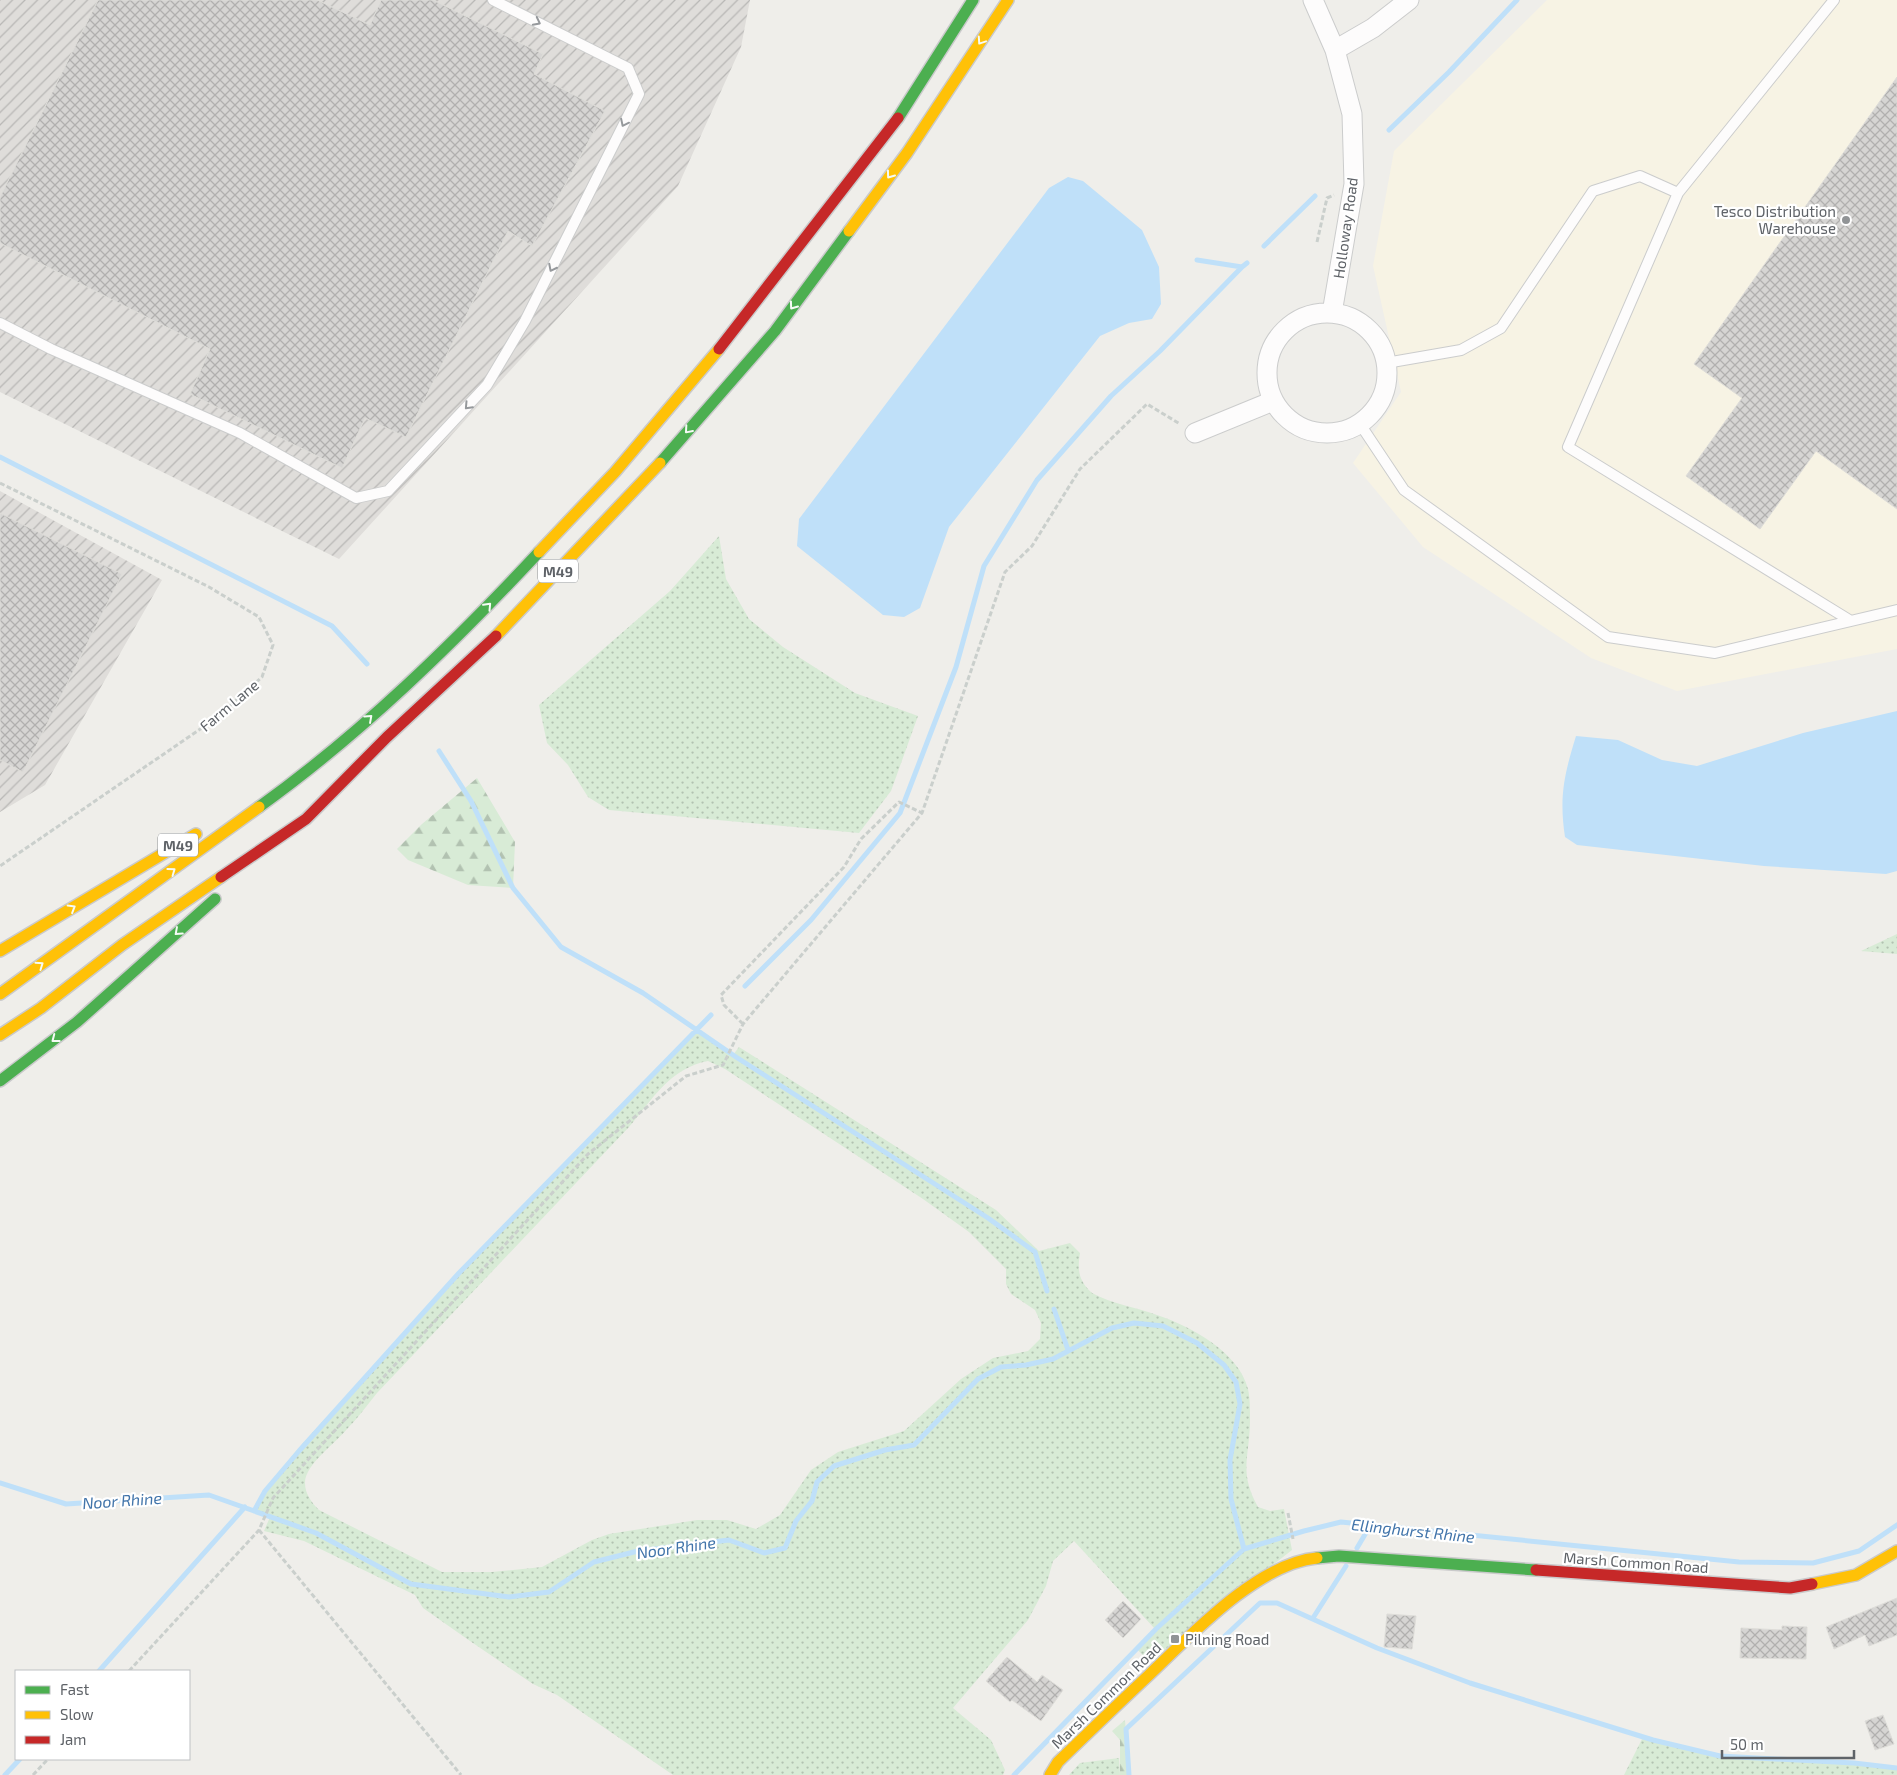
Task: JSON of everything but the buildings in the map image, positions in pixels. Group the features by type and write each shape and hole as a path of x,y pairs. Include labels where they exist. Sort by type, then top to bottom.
{"main road":[{"name":"M49","path":"0,994 283,791 353,733 461,635 615,472 743,320 890,130 973,0"},
{"name":"M49","path":"0,1081 77,1022 306,819 387,737 478,654 635,491 775,331 907,153 1008,0"},
{"name":"M49","path":"238,808 353,733"},
{"name":"M49","path":"0,1035 41,1008 122,945 306,819"},
{"name":"M49","path":"0,951 205,829"},
{"name":"Marsh Common Road","path":"1050,1775 1058,1762 1205,1621 1250,1585 1303,1559 1339,1556 1790,1588 1856,1574 1897,1551"}],"street":[{"name":"Holloway Road","path":"1313,0 1335,50 1352,114 1354,184 1332,313"},
{"path":"1335,50 1373,28 1409,0"},
{"path":"1332,313 1351,318 1368,329 1380,344 1386,363 1387,381 1382,398 1373,412 1360,424 1341,432 1321,434 1308,430 1285,417 1273,401 1267,383 1267,365 1272,347 1282,332 1297,320 1314,314 1332,313"},
{"path":"1196,433 1273,401"}],"lane":[{"path":"0,323 51,349 240,433 356,498 388,491 487,385 525,321 639,94 628,68 493,0"},
{"path":"1834,0 1678,193 1568,447 1851,621"},
{"path":"1386,363 1461,350 1501,328 1593,191 1640,176 1678,193"},
{"path":"1360,424 1404,490 1608,636 1715,653 1897,610"}],"path":[{"path":"1316,242 1327,198 1354,184"},
{"path":"129,1670 259,1530 273,1498 588,1154 686,1076 723,1065 743,1024 922,814 1005,572 1032,546 1080,469 1147,404 1196,433"},
{"name":"Farm Lane","path":"0,483 209,587 259,617 273,645 262,677 215,719 0,866"},
{"path":"743,1024 724,1005 721,995 844,867 861,839 899,802 922,814"},
{"path":"1288,1512 1294,1545"},
{"path":"259,1530 461,1775"},
{"path":"33,1775 47,1760"}],"shaded area":[{"path":"0,0 750,0 741,47 678,186 339,559 0,392"},
{"path":"1547,0 1897,0 1897,649 1677,691 1591,658 1423,547 1353,463 1401,392 1373,266 1394,151"},
{"path":"0,491 162,580 45,785 0,812"}],"green space":[{"path":"719,536 726,579 749,619 783,647 855,693 918,716 891,791 859,833 609,810 588,797 568,765 547,743 539,705 670,591"},
{"path":"477,778 515,842 513,888 468,885 408,860 397,849 422,824"},
{"path":"1897,934 1897,954 1861,951"},
{"path":"695,1029 733,1055 739,1047 996,1210 1039,1251 1070,1243 1080,1253 1080,1275 1084,1284 1092,1293 1108,1300 1149,1312 1198,1333 1224,1352 1235,1363 1243,1376 1250,1400 1250,1432 1246,1464 1248,1483 1258,1507 1270,1511 1284,1509 1292,1550 1149,1662 1136,1648 1155,1629 1074,1541 1053,1561 1046,1586 1028,1620 953,1708 991,1740 1005,1770 1003,1775 673,1775 557,1695 533,1684 470,1641 423,1608 415,1595 304,1541 264,1531 270,1517 254,1511 296,1451 329,1414 497,1235","holes":["708,1061 725,1069 923,1199 969,1232 1006,1269 1006,1284 1011,1294 1035,1310 1041,1323 1040,1339 1028,1351 993,1358 961,1379 904,1431 838,1452 811,1470 780,1515 756,1529 727,1520 697,1520 609,1534 592,1540 542,1567 492,1572 442,1572 319,1510 311,1501 306,1491 306,1476 315,1461 342,1435 377,1393 629,1127 663,1086 683,1070"]},
{"path":"1125,1720 1129,1775 1120,1775 1120,1740 1112,1731"},
{"path":"1643,1737 1720,1756 1854,1763 1897,1768 1897,1775 1624,1775"},
{"path":"1119,1758 1120,1775 1069,1775 1080,1763"}],"water":[{"path":"1068,177 1083,181 1142,230 1159,267 1161,304 1152,319 1129,323 1100,336 949,527 920,608 904,617 883,615 797,546 799,519 1049,188"},
{"path":"1897,711 1897,871 1886,874 1764,866 1577,845 1565,837 1562,810 1564,786 1576,736 1618,740 1662,760 1697,766 1803,733"}],"waterway":[{"path":"1389,130 1449,72 1517,0"},
{"path":"1264,246 1315,196"},
{"path":"1197,260 1242,267 1247,263"},
{"path":"745,986 811,920 900,813 956,667 984,566 1037,480 1111,396 1160,351 1242,267"},
{"path":"0,457 332,626 367,664"},
{"path":"439,751 471,801 513,888 561,947 643,993 736,1057 988,1218 1035,1252 1047,1291"},
{"path":"254,1511 265,1491 299,1451 459,1273 711,1015"},
{"path":"1054,1309 1068,1350"},
{"name":"Noor Rhine","path":"0,1483 66,1504 209,1495 316,1533 411,1584 509,1597 549,1592 594,1562 638,1551 729,1540 764,1553 785,1548 796,1521 812,1501 817,1482 834,1466 885,1450 914,1445 978,1379 1001,1367 1026,1365 1053,1359 1112,1328 1134,1323 1163,1326 1197,1343 1224,1365 1236,1382 1240,1404 1230,1460 1231,1499 1244,1549"},
{"path":"100,1670 245,1507"},
{"name":"Ellinghurst Rhine","path":"1014,1775 1156,1629 1244,1549 1304,1531 1341,1522 1739,1562 1813,1563 1859,1551 1897,1525"},
{"path":"1357,1548 1370,1526"},
{"path":"1313,1618 1346,1566"},
{"path":"1129,1775 1126,1729 1260,1603 1277,1603 1377,1648 1470,1683 1653,1740 1720,1756 1854,1763 1897,1768"},
{"path":"5,1775 19,1760"}],"traffic: fast":[{"path":"898,118 973,0"},
{"path":"660,463 775,331 849,231"},
{"path":"259,807 297,779 370,718 440,654 539,552"},
{"path":"0,1081 77,1022 215,899"},
{"path":"1317,1558 1339,1556 1536,1570"}],"traffic: slow":[{"path":"849,231 907,153 1008,0"},
{"path":"539,552 615,472 719,349"},
{"path":"496,636 660,463"},
{"path":"0,994 259,807"},
{"path":"0,951 196,834"},
{"path":"0,1035 41,1008 122,945 221,877"},
{"path":"1812,1584 1856,1575 1897,1551"},
{"path":"1050,1775 1058,1762 1184,1641 1226,1604 1272,1573 1295,1563 1317,1558"}],"traffic: jam":[{"path":"719,349 898,118"},
{"path":"221,877 306,819 387,737 496,636"},
{"path":"1536,1570 1790,1588 1812,1584"}],"place":[{"name":"Tesco Distribution Warehouse","path":"1846,220"},
{"name":"Pilning Road","path":"1175,1639"}]}
